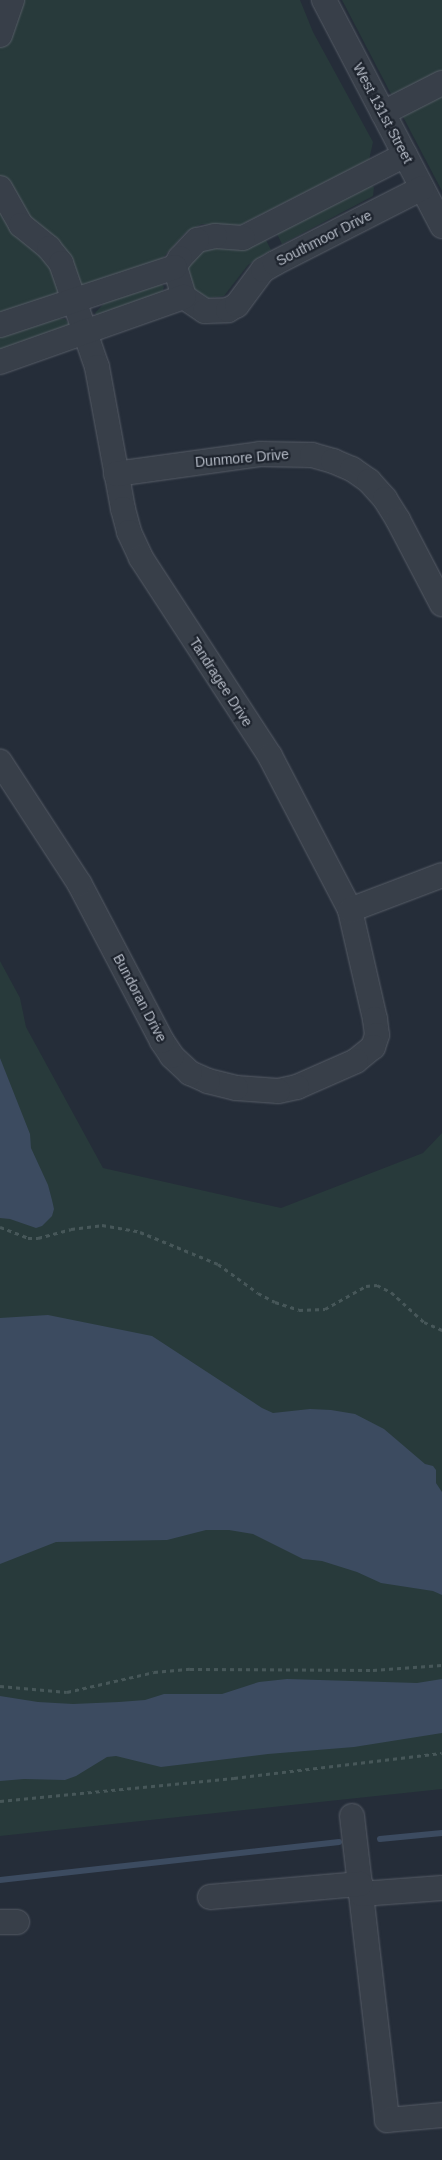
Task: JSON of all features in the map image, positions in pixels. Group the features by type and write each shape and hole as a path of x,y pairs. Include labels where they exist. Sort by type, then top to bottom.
{"street":[{"path":"0,35 12,0"},
{"name":"West 131st Street","path":"324,0 442,226"},
{"path":"383,113 442,83"},
{"path":"0,326 175,267 180,258 197,240 215,236 243,238 405,155"},
{"name":"Tandragee Drive","path":"0,188 21,225 56,255 61,263 97,367 116,474 129,532 141,558 270,756 350,910 356,928 376,1035 373,1047 365,1056"},
{"name":"Southmoor Drive","path":"184,298 205,311 228,310 238,305 263,270 422,188"},
{"path":"0,362 184,298 175,267"},
{"name":"Dunmore Drive","path":"116,474 260,454 312,455 333,461 352,469 369,481 385,499 442,604"},
{"name":"Bundoran Drive","path":"0,762 79,883 162,1040 180,1065 190,1073 208,1081 236,1088 265,1092 297,1086 365,1056"},
{"path":"350,910 442,875"},
{"path":"352,1816 387,2120 442,2114"},
{"path":"210,1897 361,1889 442,1888"}],"path":[{"path":"0,1227 28,1238 102,1225 140,1232 218,1264 258,1293 299,1310 325,1309 366,1286 377,1285 391,1292 424,1322 442,1330"},
{"path":"0,1686 67,1692 154,1672 190,1669 373,1670 442,1665"},
{"path":"0,1801 234,1778 442,1753"}],"shaded area":[{"path":"0,0 300,0 313,32 373,142 369,160 238,226 202,224 186,232 159,262 0,315"},
{"path":"342,0 442,0 442,191 391,94"},
{"path":"370,185 374,187 373,196 282,244 276,232"},
{"path":"265,238 271,250 248,265 224,296 208,298 191,287 187,277 188,265 197,252 210,246"},
{"path":"160,282 164,287 162,293 98,317 95,313 110,297"},
{"path":"49,319 65,319 72,327 0,351 0,334"},
{"path":"0,961 20,998 26,1027 103,1168 281,1208 423,1153 442,1133 442,1789 0,1836"}],"water":[{"path":"0,1058 30,1134 31,1148 48,1185 54,1209 52,1216 42,1226 36,1228 10,1219 0,1218"},
{"path":"48,1315 152,1336 262,1408 273,1413 310,1409 331,1410 355,1414 384,1429 425,1464 433,1466 436,1470 436,1483 442,1492 442,1595 433,1591 381,1583 357,1572 322,1561 303,1559 253,1534 229,1530 206,1530 167,1540 56,1542 0,1564 0,1318"},
{"path":"287,1679 417,1683 442,1679 442,1733 354,1747 268,1754 161,1767 116,1756 107,1757 76,1776 65,1780 24,1779 0,1781 0,1696 38,1702 73,1704 119,1702 145,1700 164,1694 222,1694 259,1682"}],"waterway":[{"path":"380,1839 442,1833"},
{"path":"0,1880 339,1842"}]}
